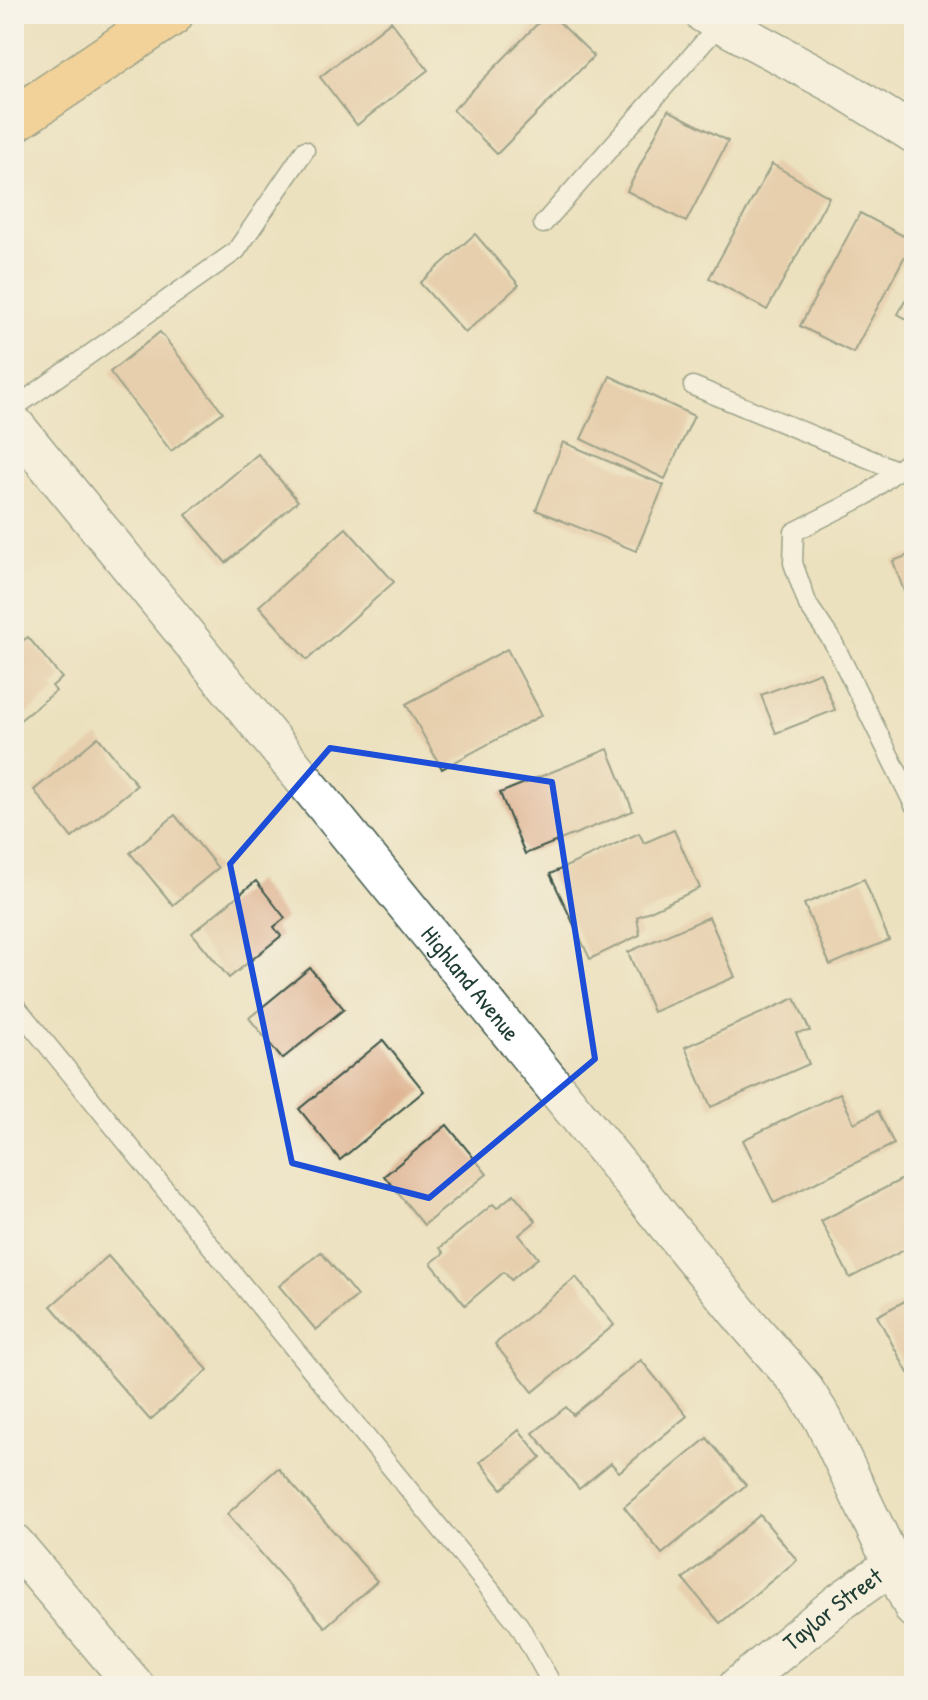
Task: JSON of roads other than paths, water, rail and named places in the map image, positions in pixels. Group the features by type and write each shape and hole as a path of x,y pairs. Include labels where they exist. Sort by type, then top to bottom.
{"main road":[{"path":"14,120 171,14"}],"street":[{"path":"712,19 836,85 914,134"},
{"name":"Highland Avenue","path":"14,424 742,1317 802,1386 823,1419 914,1609"},
{"path":"14,1543 135,1686"},
{"name":"Taylor Street","path":"738,1686 840,1602 892,1565"}],"lane":[{"path":"543,224 712,19"},
{"path":"14,408 236,251 305,150"},
{"path":"693,386 896,470"},
{"path":"914,457 865,496 794,532 793,563 808,605 833,642 914,805"},
{"path":"14,1004 519,1625 553,1686"}]}
